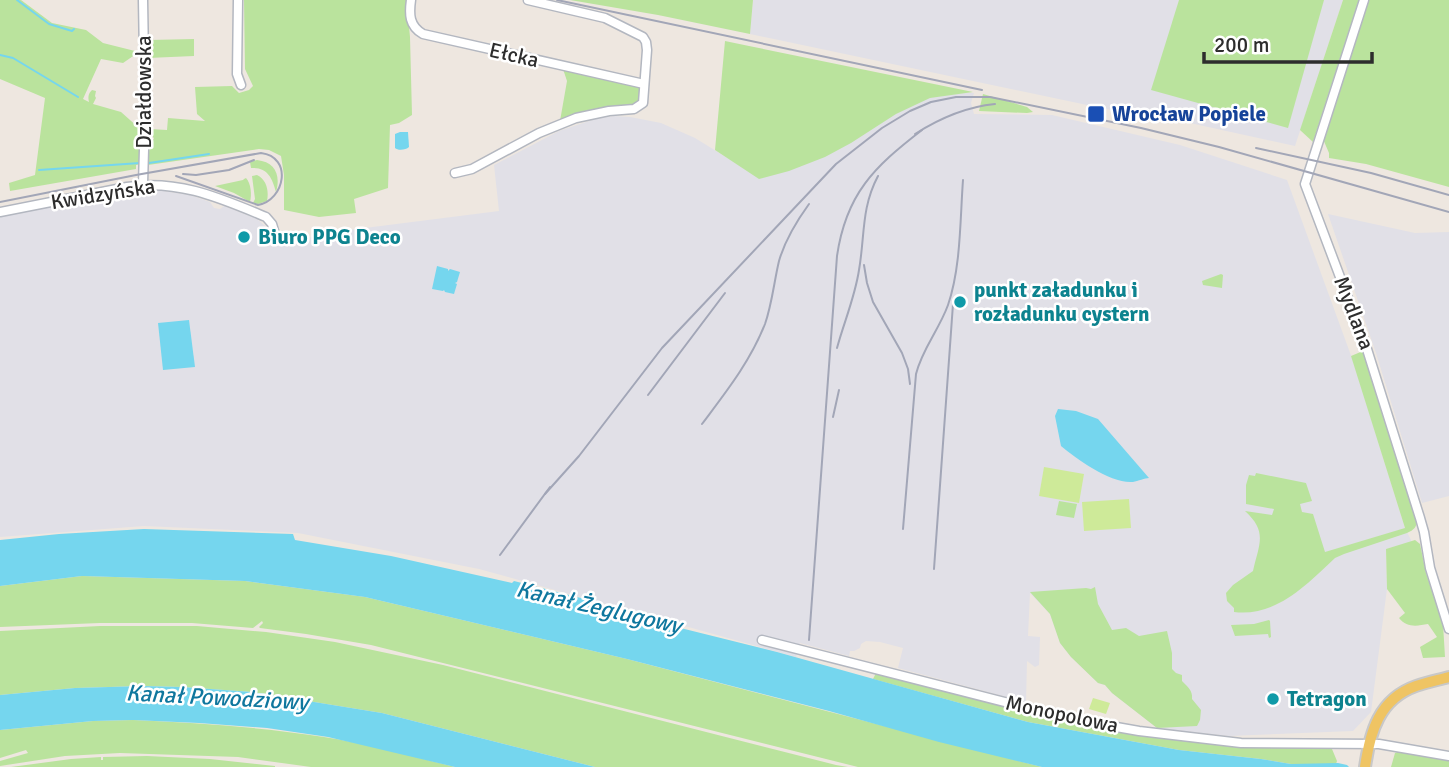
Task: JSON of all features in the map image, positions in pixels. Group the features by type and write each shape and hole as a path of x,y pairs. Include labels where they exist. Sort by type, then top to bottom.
{"main road":[{"path":"1365,767 1368,744 1377,719 1391,701 1415,686 1449,677"}],"street":[{"name":"Działdowska","path":"143,0 143,184"},
{"path":"238,0 237,74 241,85"},
{"name":"Ełcka","path":"411,0 411,22 423,34 644,84"},
{"path":"455,173 472,169 539,133 576,118 634,108 643,103 647,50 643,37 605,18 528,0"},
{"name":"Mydlana","path":"1364,0 1305,184 1378,380 1424,532 1430,568 1449,629"},
{"name":"Kwidzyńska","path":"0,212 143,184 163,184 182,187 248,209 268,218 275,234"},
{"name":"Monopolowa","path":"762,640 1071,718 1139,731 1241,743 1388,745 1449,757"}],"shaded area":[{"path":"753,0 1343,0 1295,146 750,34"},
{"path":"961,92 974,93 971,103 974,114 1052,115 1180,145 1287,180 1353,361 1405,528 1412,542 1386,549 1387,589 1371,712 1353,731 1229,736 1157,728 1105,685 1098,683 1071,657 1060,643 1050,614 1030,593 1028,636 1040,637 1039,665 1035,667 1027,661 1026,702 898,668 903,648 880,642 866,641 860,648 850,651 849,656 800,643 796,657 479,569 298,533 144,526 0,537 0,216 97,197 157,190 190,195 210,202 214,208 220,209 224,206 257,219 265,226 270,242 284,241 499,211 494,165 559,131 595,119 614,116 661,123 695,138 760,178 929,97"},
{"path":"1328,214 1415,233 1449,232 1449,496 1422,503 1376,353"}],"green space":[{"path":"0,0 21,0 52,23 86,30 103,43 139,52 123,63 101,59 83,99 89,102 90,93 92,90 96,91 93,104 121,112 139,128 141,164 136,165 136,169 10,191 9,183 35,175 45,98 0,79"},
{"path":"244,0 408,0 412,115 390,125 388,188 354,199 356,213 319,217 284,210 281,156 269,150 259,149 148,165 150,141 154,139 150,129 167,130 168,118 205,121 197,114 195,87 232,86 239,93 253,86 245,69"},
{"path":"570,0 753,0 750,34 658,15"},
{"path":"1179,0 1324,0 1288,128 1151,90"},
{"path":"1343,0 1359,0 1313,142 1300,130"},
{"path":"1369,0 1449,0 1449,187 1366,164 1329,158 1323,139"},
{"path":"194,39 194,56 148,58 149,40"},
{"path":"725,41 973,92 930,98 896,114 825,157 759,179 715,150"},
{"path":"563,69 641,86 640,100 633,106 560,121 567,81"},
{"path":"983,94 1027,107 1033,112 979,111"},
{"path":"257,160 268,163 275,170 278,180 276,192 265,171 251,168 250,162"},
{"path":"257,175 267,186 268,193 267,201 258,204 253,203 255,199 252,176"},
{"path":"246,178 251,189 250,202 215,186 243,180"},
{"path":"1221,274 1222,288 1203,285 1202,281"},
{"path":"1363,351 1417,519 1416,526 1407,533 1335,558 1302,588 1277,604 1250,612 1234,612 1234,608 1227,601 1226,593 1253,571 1260,539 1257,525 1245,511 1272,515 1274,509 1246,504 1249,475 1255,476 1256,473 1306,483 1312,501 1300,504 1302,512 1313,514 1325,552 1405,528 1351,356"},
{"path":"1044,467 1084,474 1079,503 1039,496"},
{"path":"1129,499 1131,528 1084,531 1082,502"},
{"path":"1059,501 1077,504 1074,518 1056,515"},
{"path":"1415,540 1420,544 1426,573 1443,624 1445,657 1423,658 1420,647 1437,637 1428,624 1412,626 1402,621 1399,618 1405,613 1387,589 1386,549"},
{"path":"82,576 245,581 365,597 627,659 1042,767 858,767 371,645 260,628 262,621 253,628 192,623 0,627 0,586"},
{"path":"1095,587 1098,604 1112,630 1126,628 1139,636 1167,631 1172,669 1182,675 1182,681 1190,689 1192,699 1201,710 1197,726 1157,728 1105,685 1098,683 1060,643 1050,614 1030,592"},
{"path":"1269,620 1269,638 1268,634 1235,636 1231,625 1254,624"},
{"path":"100,626 197,626 335,642 443,665 848,767 595,767 382,713 252,692 143,686 75,688 0,695 0,631"},
{"path":"876,673 1122,732 1217,745 1332,749 1337,761 1336,764 1291,764 1179,750 1028,722 873,679"},
{"path":"1093,698 1110,703 1106,714 1089,709"},
{"path":"133,720 300,734 390,750 455,767 311,767 238,757 120,753 65,756 0,766 0,761 28,753 26,750 0,758 0,730"},
{"path":"1400,751 1449,761 1449,767 1391,767 1395,753"},
{"path":"101,757 103,760 103,757 210,759 275,767 11,767 71,759"}],"water":[{"path":"408,132 409,147 398,150 395,148 395,134"},
{"path":"437,266 460,272 454,294 432,289"},
{"path":"189,320 195,367 163,370 158,323"},
{"path":"1058,409 1076,411 1098,419 1149,478 1133,482 1115,479 1095,470 1061,446 1055,416"},
{"path":"144,529 293,534 295,540 391,556 512,583 514,581 589,600 592,606 777,652 1028,722 1179,750 1291,764 1338,763 1349,767 1042,767 627,659 365,597 245,581 82,576 0,586 0,540"},
{"name":"Kanał Powodziowy","path":"143,686 252,692 382,713 595,767 455,767 328,737 267,728 199,723 93,721 0,730 0,695 75,688"}],"waterway":[{"path":"17,0 49,24 72,31 74,29"},
{"path":"0,55 13,58 78,97"},
{"path":"149,163 209,154"},
{"path":"39,170 140,163"}],"tram line":[{"path":"0,202 261,153 278,162 282,179 274,195 258,205 176,176"},
{"path":"183,174 196,175 229,170 254,160"}],"railway":[{"path":"557,0 982,90"},
{"path":"545,494 579,456 662,348 836,164 882,128 931,102 956,97 990,97 1141,128 1219,147 1449,212"},
{"path":"915,134 953,114 995,104"},
{"path":"809,640 837,256 841,234 847,215 865,184 876,170 922,130"},
{"path":"1256,148 1371,173 1449,195"},
{"path":"837,348 855,290 866,211 878,176"},
{"path":"903,529 916,374 922,356 948,305 952,290 959,243 963,180"},
{"path":"702,424 737,376 759,338 765,324 781,253 791,231 809,204"},
{"path":"864,265 873,302 902,353 910,384"},
{"path":"648,395 725,293"},
{"path":"934,569 953,304"},
{"path":"833,417 839,390"},
{"path":"500,555 550,487"}],"place":[{"name":"Wrocław Popiele","path":"1096,114"},
{"name":"Biuro PPG Deco","path":"244,237"},
{"name":"punkt załadunku i rozładunku cystern","path":"960,302"},
{"name":"Tetragon","path":"1273,699"}],"water label":[{"name":"Kanał Żeglugowy","path":"599,607"}]}
